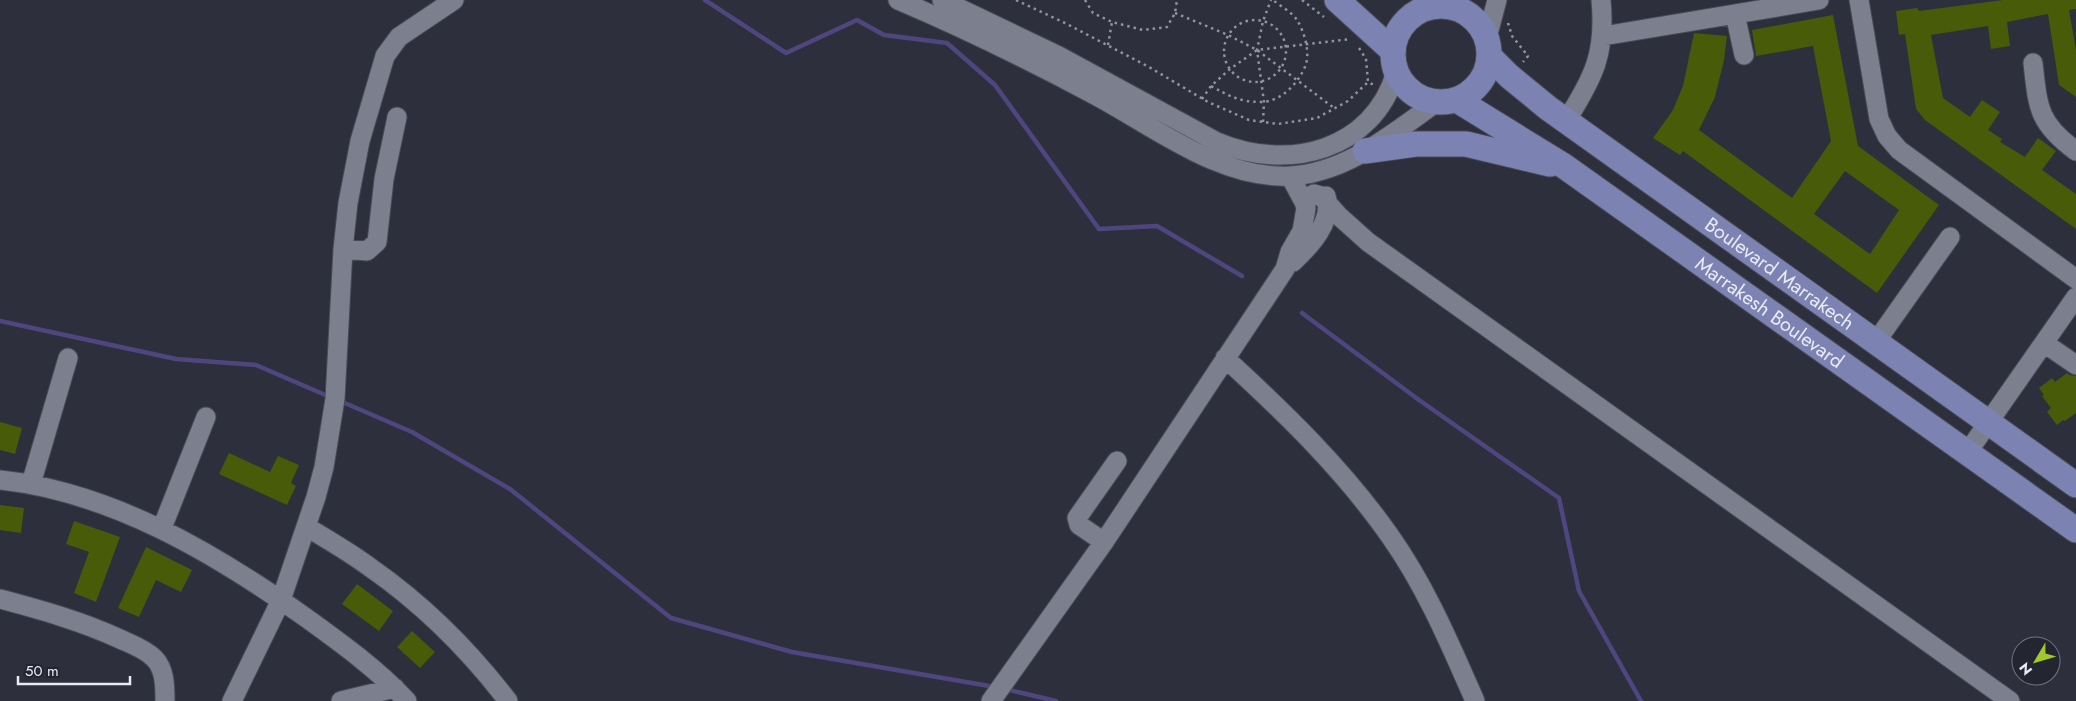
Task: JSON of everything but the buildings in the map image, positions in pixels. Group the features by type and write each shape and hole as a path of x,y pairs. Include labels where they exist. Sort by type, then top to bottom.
{"main road":[{"name":"Boulevard Marrakech","path":"1393,72 1399,30 1406,21 1429,4 1449,6 1462,10 1481,26 1489,47 1509,76 1530,94 1875,343 2076,485"},
{"path":"1334,11 1412,93 1426,100 1447,101 1468,95 1477,88 1484,78 1489,47"},
{"name":"Marrakesh Boulevard","path":"1447,101 1564,166 2076,530"},
{"path":"1365,151 1416,144 1466,144 1564,166"}],"street":[{"path":"232,701 281,600 307,527 324,467 338,362 343,249 348,203 360,141 386,56 399,37 453,0"},
{"path":"898,0 968,31 1055,74 1210,159 1252,173 1290,176 1330,166 1382,142 1447,101"},
{"path":"942,0 1059,56 1202,135 1245,152 1275,156 1292,155 1335,144 1353,134 1375,114 1393,72"},
{"path":"1489,47 1497,0"},
{"path":"1566,121 1589,82 1597,62 1603,36 1601,0"},
{"path":"1603,36 1819,0"},
{"path":"1859,0 1879,119 1893,143 2076,279"},
{"path":"1735,14 1744,55"},
{"path":"2033,63 2037,100 2045,121 2058,138 2076,151"},
{"path":"343,249 367,251 377,242 384,179 397,117"},
{"path":"991,701 1104,542 1285,269 1303,253 1325,222 1328,203 1323,188 1330,166"},
{"path":"1290,176 1312,215 1368,242"},
{"path":"1285,269 1290,252 1302,231 1307,198 1317,194 1328,203 1338,216 1368,242 2010,701"},
{"path":"1875,343 1950,237"},
{"path":"1967,453 2076,297"},
{"path":"2044,343 2076,365"},
{"path":"31,484 68,358"},
{"path":"1225,358 1316,446 1367,504 1432,605 1475,701"},
{"path":"162,528 206,417"},
{"path":"1104,542 1079,525 1077,518 1117,461"},
{"path":"0,480 31,484 71,494 162,528 281,600 351,650 401,694"},
{"path":"307,527 370,566 406,594 453,636 508,701"},
{"path":"0,599 92,626 138,647 154,658 161,668 165,683 165,701"},
{"path":"341,701 401,694"}],"path":[{"path":"1016,0 1108,45 1202,99 1249,120 1278,124 1317,118 1348,101 1368,82 1393,72"},
{"path":"1085,0 1093,13 1112,22 1143,30 1167,27 1175,13 1177,0"},
{"path":"1211,86 1236,100 1264,102 1283,96 1298,80 1306,64 1306,44 1296,19 1272,0 1263,21 1257,50 1264,102 1263,122"},
{"path":"1302,0 1334,11"},
{"path":"1175,13 1228,35 1257,50 1334,108"},
{"path":"1507,18 1512,36 1528,56 1509,76"},
{"path":"1255,20 1263,21 1277,30 1282,36 1285,46 1284,60 1281,67 1270,78 1261,82 1246,81 1239,78 1230,69 1224,58 1228,35 1240,24 1255,20"},
{"path":"1108,45 1112,22"},
{"path":"1202,99 1211,86 1230,69 1257,50 1306,44 1354,32 1366,59 1368,82"}],"waterway":[{"path":"705,0 786,53 857,20 884,35 947,43 995,85 1099,229 1157,226 1242,276"},
{"path":"1302,313 1419,400 1559,498 1579,591 1641,701"},
{"path":"0,321 176,359 256,365 330,397"},
{"path":"340,401 412,432 510,489 671,618 792,652 995,687"},
{"path":"1005,689 1056,701"}]}
